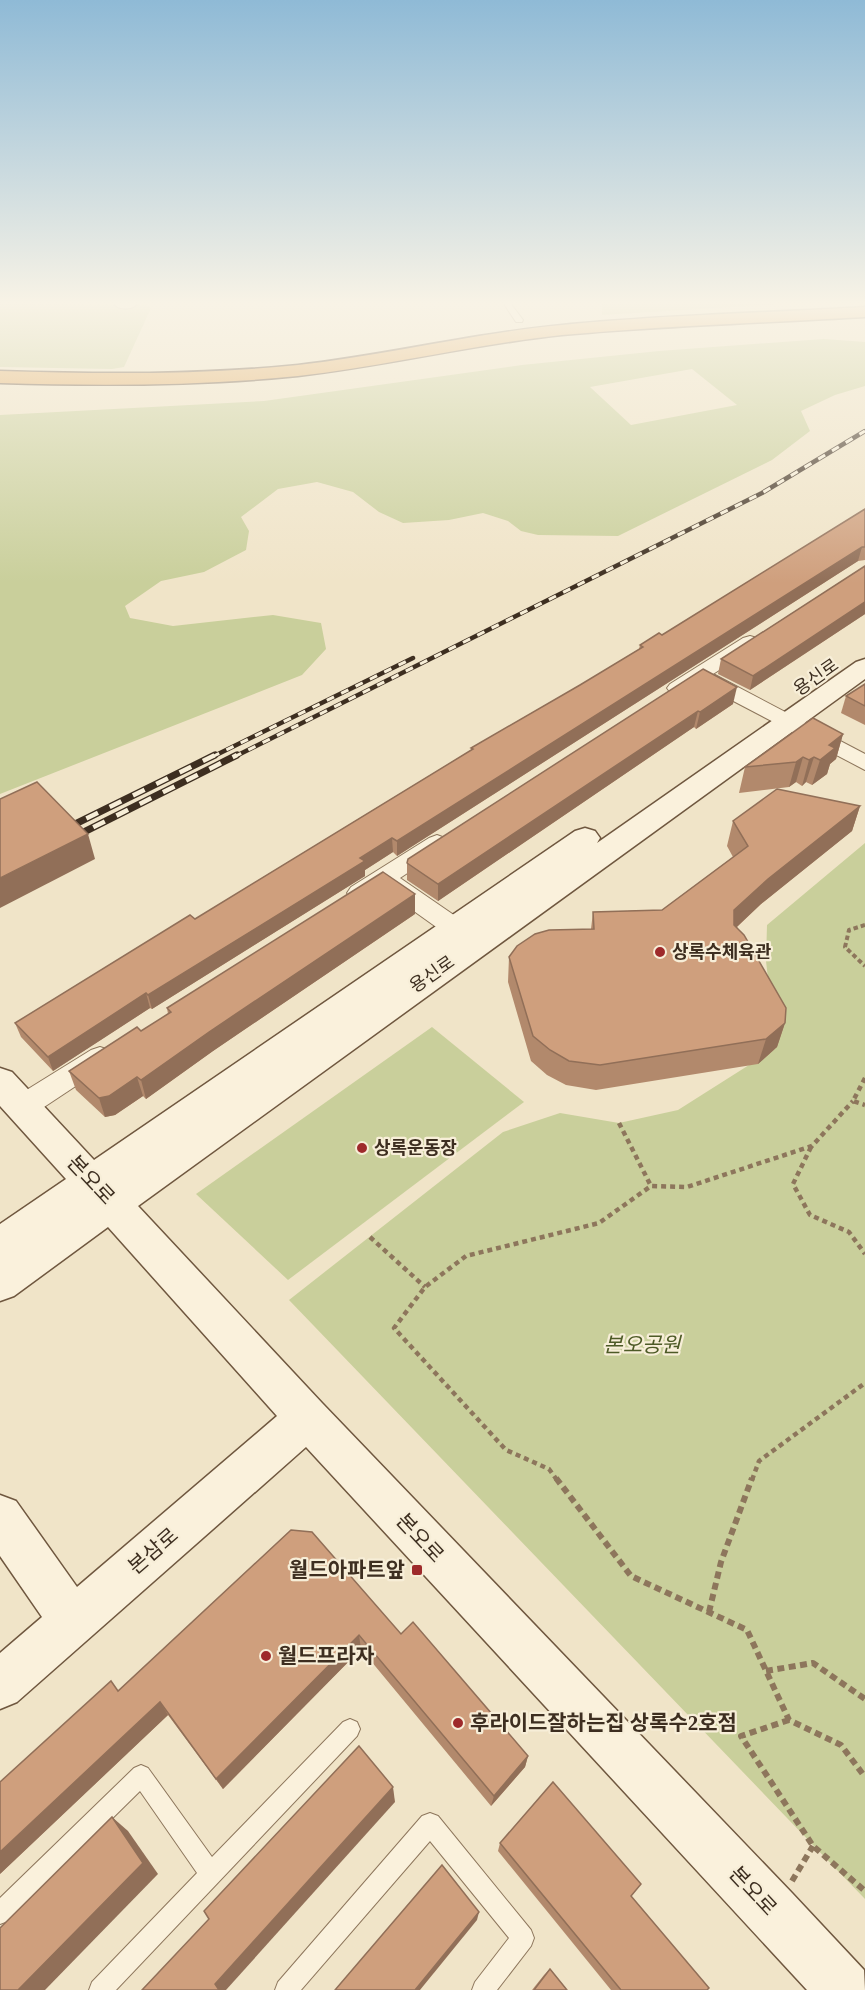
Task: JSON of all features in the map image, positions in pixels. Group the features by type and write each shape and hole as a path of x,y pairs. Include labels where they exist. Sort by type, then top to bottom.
{"main road":[{"name":"용신로","path":"0,1246 103,1193 777,716 865,643"},
{"name":"용신로","path":"0,1282 103,1193 455,928 777,716 865,667"},
{"name":"본오로","path":"11,1094 307,1418 844,1990"},
{"name":"본삼로","path":"0,1685 307,1418"},
{"path":"0,1517 74,1621"}],"street":[{"path":"659,700 769,629"},
{"path":"699,674 864,762"},
{"path":"344,903 453,833"},
{"path":"384,878 455,928"},
{"path":"11,1094 122,1043"}],"lane":[{"path":"99,1990 350,1728"},
{"path":"0,1913 141,1775 211,1874"},
{"path":"286,1990 430,1824 524,1938 483,1990"}],"path":[{"path":"865,925 849,930 845,947 865,966"},
{"path":"865,1078 853,1101 812,1146 793,1184 810,1215 849,1232 865,1254"},
{"path":"853,1101 865,1105"},
{"path":"620,1123 651,1186"},
{"path":"812,1146 687,1187 651,1186 599,1224 466,1256 425,1287 394,1328 506,1450 549,1469 631,1576 747,1630 789,1720 841,1745 865,1778"},
{"path":"370,1237 425,1287"},
{"path":"709,1612 721,1562 759,1461 865,1383"},
{"path":"766,1671 813,1663 865,1699"},
{"path":"789,1720 741,1736 813,1846 865,1891"}],"green space":[{"path":"294,397 601,397 631,425 737,405 727,397 831,397 801,411 810,431 772,460 618,536 538,535 521,531 508,521 483,513 449,520 403,523 379,512 353,492 317,482 278,489 241,517 249,531 246,550 204,572 161,581 125,606 130,618 173,626 273,615 321,623 326,649 302,675 0,794 0,415 264,401"},
{"name":"본오공원","path":"865,843 865,1899 289,1300 503,1132 560,1113 619,1123 678,1110 776,1048 766,961 767,925"},
{"name":"상록운동장","path":"432,1027 524,1102 288,1280 196,1194"}],"building":[{"path":"865,509 865,547 397,841 392,838 360,858 365,861 148,995 146,993 48,1057 15,1023 190,915 195,919 473,749 471,748 643,647 640,645 659,633 662,635"},
{"path":"865,566 865,602 753,676 721,659"},
{"path":"703,669 737,687 438,884 407,863 408,859"},
{"path":"865,684 865,706 846,696"},
{"path":"813,718 843,734 829,745 835,748 820,760 814,757 809,760 803,757 796,762 745,767"},
{"path":"37,782 88,834 0,878 0,799"},
{"name":"상록수체육관","path":"777,789 860,806 768,879 734,910 734,925 744,935 786,1008 785,1023 766,1039 600,1065 569,1061 550,1050 533,1036 509,957 517,946 535,934 549,930 594,929 593,912 662,910 748,846 733,821"},
{"path":"383,872 415,894 141,1080 137,1077 109,1096 99,1098 69,1071 137,1027 141,1031 171,1012 167,1008"},
{"path":"291,1530 312,1532 401,1634 413,1622 528,1756 494,1796 359,1635 216,1779 160,1702 0,1852 0,1782 111,1681 118,1691"},
{"path":"359,1746 393,1787 215,1984 219,1990 142,1990 209,1919 204,1911"},
{"path":"553,1782 641,1884 631,1896 709,1988 707,1990 621,1990 500,1843"},
{"path":"112,1817 143,1863 18,1990 0,1990 0,1928"},
{"path":"442,1865 479,1912 415,1990 335,1990"},
{"path":"550,1969 567,1990 534,1990"}],"railway":[{"path":"234,757 762,493 865,431"},
{"path":"212,757 413,658"},
{"path":"63,830 215,755"},
{"path":"70,839 237,755"}],"place":[{"name":"상록수체육관","path":"660,952"},
{"name":"상록운동장","path":"362,1148"},
{"name":"월드아파트앞","path":"417,1570"},
{"name":"월드프라자","path":"266,1656"},
{"name":"후라이드잘하는집 상록수2호점","path":"458,1723"}]}
